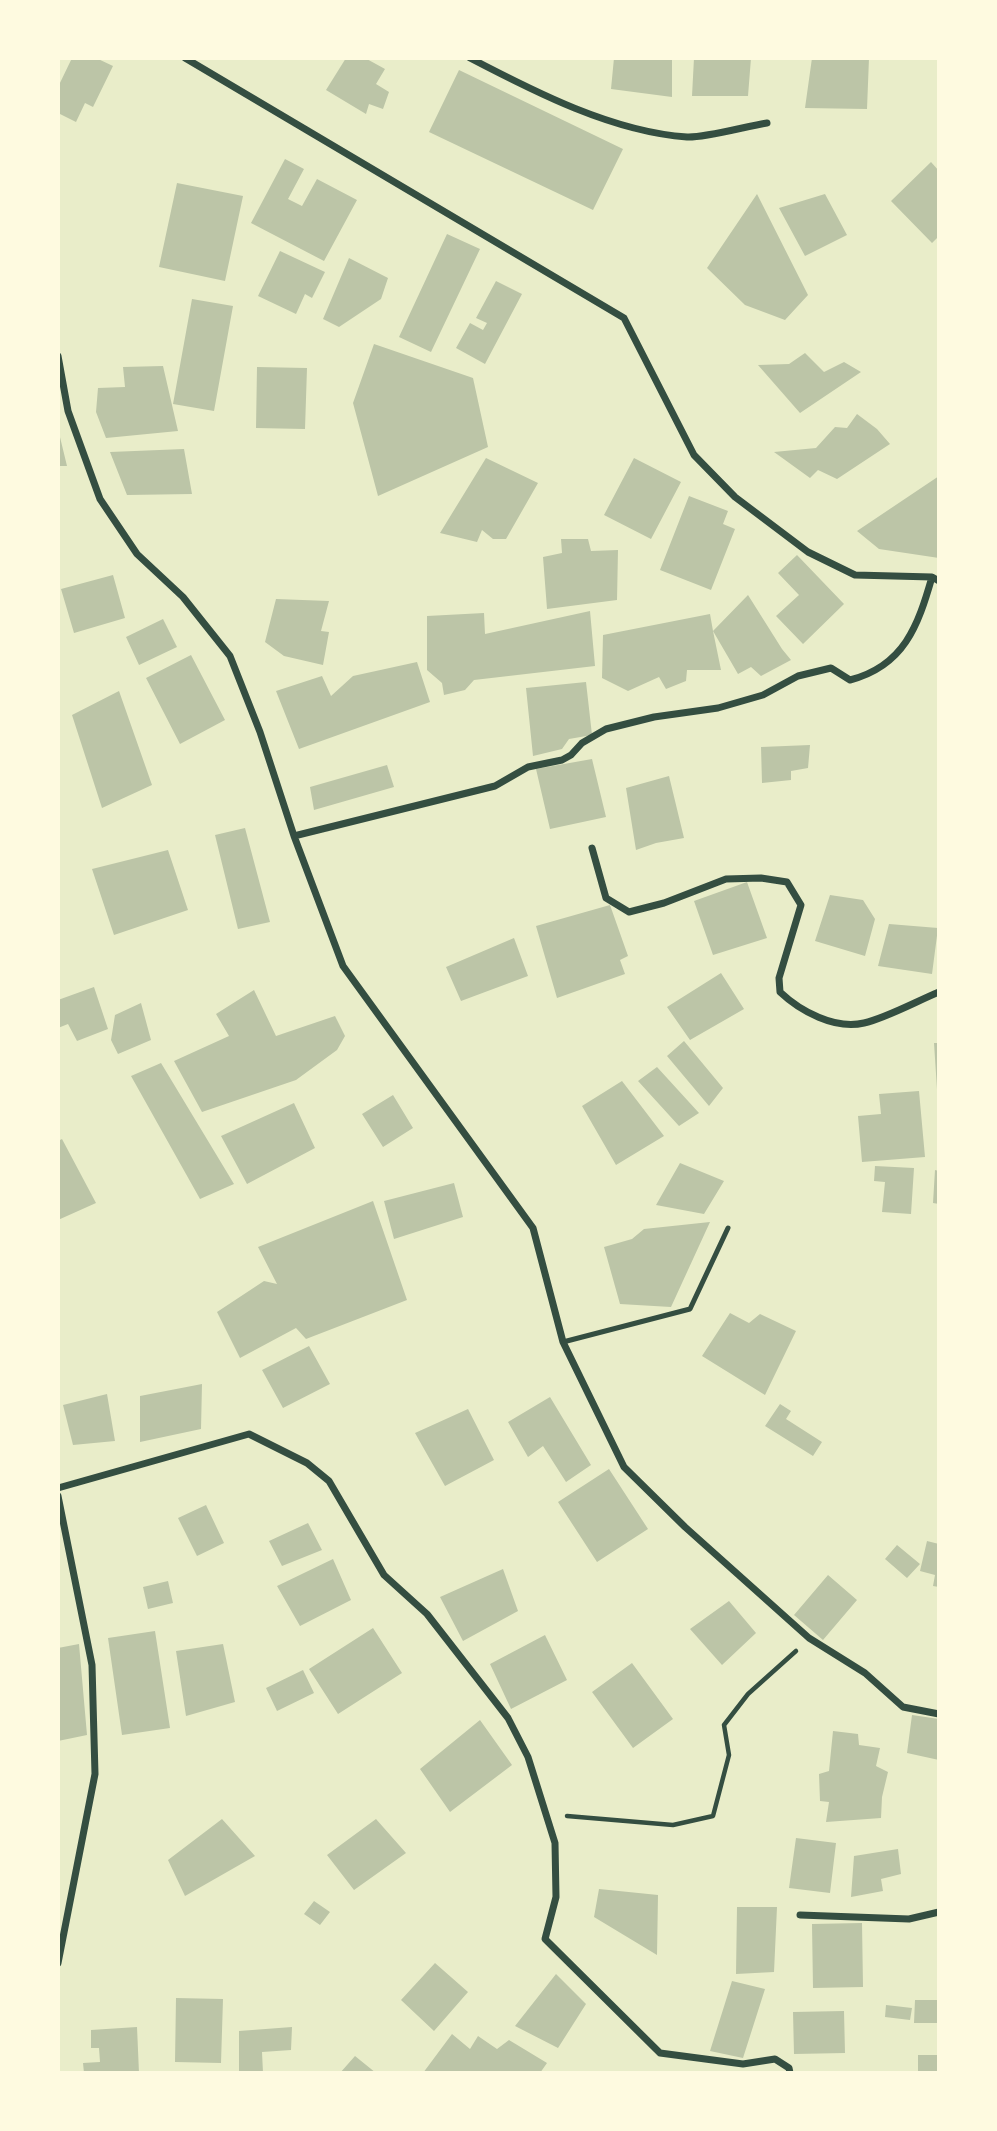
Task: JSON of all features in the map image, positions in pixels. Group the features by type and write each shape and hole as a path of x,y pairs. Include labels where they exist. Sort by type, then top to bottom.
{"street":[{"path":"185,58 624,318 694,455 736,497 808,552 855,575 936,579 921,615 898,654 865,676 850,680 831,668 798,676 763,695 718,708 654,717 606,729 582,743 562,760 528,767 495,786 294,836"},
{"path":"470,58 541,96 632,128 690,138 767,122"},
{"path":"58,356 68,411 100,499 137,554 183,597 230,656 260,732 294,836 343,966 533,1228 564,1342 624,1467 685,1527 809,1638 865,1673 904,1707 939,1714"},
{"path":"592,848 606,898 629,912 664,903 726,879 761,878 787,882 801,905 779,978 780,992 793,1004 814,1015 846,1024 864,1023 939,992"},
{"path":"58,1488 249,1434 307,1463 329,1481 384,1575 427,1614 508,1718 528,1758 555,1843 556,1897 545,1939 660,2053 743,2064 775,2059 789,2068 790,2073"},
{"path":"58,1496 92,1665 95,1774 58,1963"},
{"path":"800,1915 909,1919 939,1912"}],"lane":[{"path":"564,1342 690,1309 728,1228"}],"path":[{"path":"545,1814 673,1825 713,1816 729,1755 724,1726 748,1694 784,1664 809,1638"}],"building":[{"path":"72,58 96,58 113,66 93,107 85,103 76,122 58,113 58,87"},
{"path":"346,58 365,58 385,69 376,84 389,92 383,109 369,104 366,114 326,90"},
{"path":"614,58 672,58 672,97 611,89"},
{"path":"694,58 751,58 748,96 692,96"},
{"path":"812,58 869,58 867,109 805,108"},
{"path":"459,70 623,149 593,210 429,132"},
{"path":"285,159 304,169 288,199 302,206 317,179 357,200 324,261 251,223"},
{"path":"931,162 939,171 939,236 932,243 891,201"},
{"path":"177,183 243,196 225,281 159,267"},
{"path":"757,194 808,295 785,320 745,305 707,268"},
{"path":"825,194 847,235 805,256 779,208"},
{"path":"447,234 480,249 431,352 399,337"},
{"path":"280,251 325,272 312,298 305,294 296,314 258,296"},
{"path":"349,258 388,278 381,299 339,327 323,319"},
{"path":"496,281 522,294 485,364 456,348 470,323 483,330 487,323 476,318"},
{"path":"192,299 233,306 214,411 173,404"},
{"path":"374,344 473,378 488,447 378,496 353,403"},
{"path":"805,353 824,372 844,362 861,372 800,413 758,365 789,364"},
{"path":"163,366 178,431 106,438 96,412 98,388 125,387 123,367"},
{"path":"257,367 307,368 305,429 256,428"},
{"path":"857,414 877,429 890,444 837,479 818,470 810,478 774,452 816,448 835,427 847,428"},
{"path":"59,433 67,466 58,466"},
{"path":"184,449 192,494 127,495 110,452"},
{"path":"486,458 538,483 506,539 493,539 482,530 477,542 440,533"},
{"path":"634,458 681,482 651,539 604,515"},
{"path":"939,476 939,558 879,549 857,531"},
{"path":"689,496 728,511 723,524 735,529 711,590 660,570"},
{"path":"561,539 588,539 591,551 618,550 617,600 547,609 543,557 562,553"},
{"path":"797,555 844,604 803,644 776,616 799,595 778,573"},
{"path":"113,575 125,618 74,633 61,589"},
{"path":"748,595 791,660 761,676 751,667 738,674 713,631"},
{"path":"276,599 329,601 321,631 329,632 323,665 284,656 265,642"},
{"path":"590,611 595,666 474,680 465,690 444,695 442,683 427,670 427,616 484,613 485,634"},
{"path":"710,614 721,670 687,670 686,681 666,689 659,677 628,691 602,678 603,635"},
{"path":"163,619 177,647 139,665 126,637"},
{"path":"191,655 225,720 180,744 146,678"},
{"path":"417,662 430,702 299,749 276,691 322,676 331,696 353,676"},
{"path":"586,682 592,735 569,739 562,749 533,756 526,688"},
{"path":"119,691 152,785 102,808 72,715"},
{"path":"810,745 808,768 791,771 791,780 762,783 761,747"},
{"path":"592,759 606,817 550,829 536,769"},
{"path":"387,765 394,787 314,810 310,787"},
{"path":"669,776 684,838 636,850 626,788"},
{"path":"245,828 270,922 238,929 215,835"},
{"path":"168,850 188,910 114,935 92,869"},
{"path":"747,882 767,938 713,955 694,901"},
{"path":"830,895 863,900 875,919 865,956 815,941"},
{"path":"610,905 628,956 620,960 625,974 557,998 536,926"},
{"path":"889,924 938,928 932,974 878,966"},
{"path":"514,938 528,976 461,1001 446,967"},
{"path":"721,973 744,1009 690,1040 667,1007"},
{"path":"94,987 108,1029 77,1041 68,1024 58,1028 58,1000"},
{"path":"254,990 276,1036 335,1016 345,1036 337,1050 296,1080 202,1112 174,1061 229,1036 216,1014"},
{"path":"141,1003 151,1040 118,1054 111,1040 115,1015"},
{"path":"684,1041 723,1088 709,1106 667,1056"},
{"path":"934,1043 939,1043 939,1089 937,1089"},
{"path":"161,1063 234,1184 200,1199 131,1076"},
{"path":"657,1067 699,1113 679,1126 638,1081"},
{"path":"622,1081 664,1136 616,1165 582,1106"},
{"path":"919,1091 925,1157 862,1162 858,1116 881,1114 879,1094"},
{"path":"393,1095 413,1128 383,1147 362,1114"},
{"path":"294,1103 315,1148 247,1184 221,1136"},
{"path":"62,1139 96,1203 58,1220 58,1141"},
{"path":"680,1163 724,1181 704,1214 656,1205"},
{"path":"875,1166 914,1168 911,1214 882,1212 885,1182 874,1181"},
{"path":"935,1170 939,1171 939,1204 933,1203"},
{"path":"454,1183 463,1217 394,1239 384,1201"},
{"path":"373,1201 407,1300 306,1339 296,1328 240,1358 217,1312 264,1281 277,1284 258,1247"},
{"path":"710,1222 671,1307 620,1304 604,1247 632,1239 644,1229"},
{"path":"730,1313 749,1323 760,1314 796,1331 765,1395 702,1356"},
{"path":"309,1346 330,1384 283,1408 262,1370"},
{"path":"202,1384 201,1429 140,1442 140,1396"},
{"path":"107,1394 115,1441 73,1445 63,1405"},
{"path":"550,1397 591,1465 566,1482 543,1446 528,1457 508,1422"},
{"path":"780,1404 791,1411 786,1419 822,1442 813,1456 765,1426"},
{"path":"468,1409 494,1460 445,1486 415,1433"},
{"path":"609,1469 648,1529 597,1562 558,1502"},
{"path":"206,1505 224,1543 197,1556 178,1518"},
{"path":"308,1523 322,1550 282,1566 269,1541"},
{"path":"927,1541 939,1544 939,1587 933,1586 935,1575 920,1571"},
{"path":"897,1545 920,1564 907,1578 885,1559"},
{"path":"333,1559 351,1600 300,1626 277,1586"},
{"path":"503,1569 518,1611 463,1641 440,1597"},
{"path":"828,1575 857,1600 823,1640 794,1615"},
{"path":"168,1581 173,1603 148,1609 143,1587"},
{"path":"729,1601 756,1633 722,1665 690,1629"},
{"path":"373,1628 402,1673 338,1714 309,1669"},
{"path":"155,1631 170,1728 122,1735 108,1638"},
{"path":"545,1635 567,1680 511,1709 490,1664"},
{"path":"79,1644 87,1735 58,1741 58,1648"},
{"path":"223,1644 235,1702 186,1716 176,1651"},
{"path":"632,1663 673,1719 633,1748 592,1692"},
{"path":"303,1670 314,1693 277,1711 266,1688"},
{"path":"912,1715 939,1719 939,1760 907,1753"},
{"path":"480,1720 512,1765 450,1812 420,1769"},
{"path":"833,1731 858,1734 859,1745 880,1748 876,1766 888,1772 882,1797 881,1818 826,1822 829,1802 820,1801 819,1774 829,1771"},
{"path":"222,1819 255,1856 185,1896 168,1860"},
{"path":"376,1819 406,1853 354,1890 327,1855"},
{"path":"796,1838 836,1843 830,1893 789,1888"},
{"path":"898,1849 901,1874 881,1879 883,1891 851,1897 854,1856"},
{"path":"599,1889 658,1895 657,1955 594,1917"},
{"path":"314,1901 330,1912 320,1925 304,1914"},
{"path":"737,1907 777,1907 774,1972 736,1974"},
{"path":"862,1923 863,1987 813,1988 812,1924"},
{"path":"435,1963 468,1992 434,2031 401,2000"},
{"path":"556,1974 586,2004 558,2048 515,2026"},
{"path":"732,1981 765,1989 743,2058 710,2051"},
{"path":"176,1998 223,1999 221,2063 175,2062"},
{"path":"915,2000 939,2000 939,2023 914,2023"},
{"path":"886,2005 912,2008 910,2020 885,2017"},
{"path":"844,2011 845,2053 794,2054 793,2012"},
{"path":"137,2027 139,2073 84,2073 83,2063 100,2062 99,2048 91,2048 91,2030"},
{"path":"292,2027 291,2050 262,2052 263,2073 239,2073 239,2031"},
{"path":"452,2034 470,2049 478,2036 497,2049 509,2040 547,2063 540,2073 423,2073"},
{"path":"918,2055 939,2055 939,2073 918,2073"},
{"path":"355,2056 376,2073 340,2073"}]}
